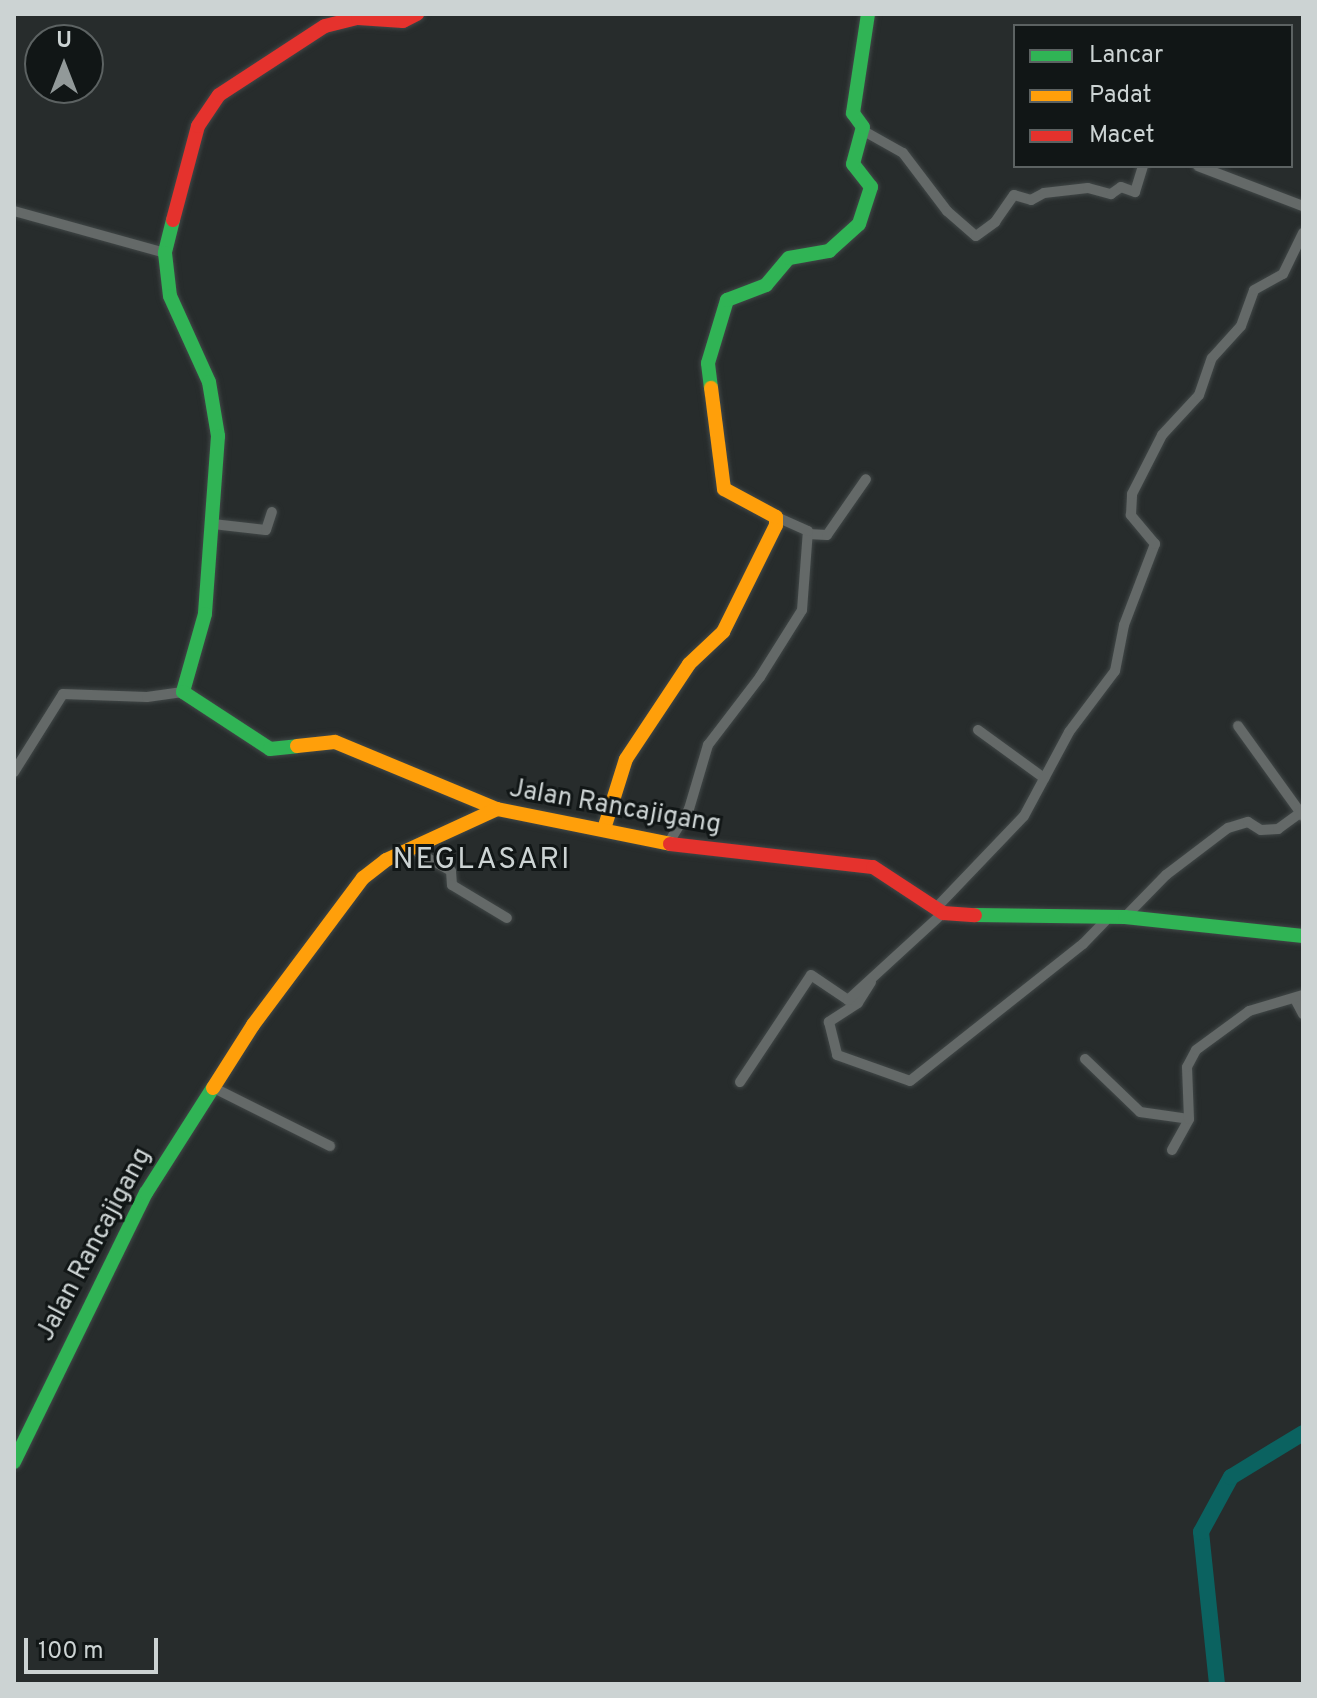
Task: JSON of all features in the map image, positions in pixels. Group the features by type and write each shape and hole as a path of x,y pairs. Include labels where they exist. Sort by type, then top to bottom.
{"street":[{"path":"183,692 205,614 213,524 217,415 209,382 170,296 165,253 198,126 219,95 325,26 358,18 403,21 417,14"},
{"path":"868,14 853,113 862,130 903,153 947,211 976,236 995,222 1014,195 1031,200 1044,193 1088,188 1111,194 1121,187 1135,192 1142,168"},
{"path":"668,844 689,809 708,745 760,677 802,610 808,534 801,524 776,517 724,489 708,371 714,332 727,300 766,285 789,258 824,254 857,227 871,187 853,164 862,130"},
{"path":"1203,168 1303,206"},
{"path":"14,211 165,253"},
{"path":"740,1082 811,975 845,1001 871,982 1024,816 1069,732 1115,671 1124,625 1154,549 1131,515 1132,494 1139,476 1162,435 1199,395 1212,358 1241,326 1254,290 1283,274 1303,233"},
{"path":"808,534 827,535 866,479"},
{"path":"213,524 266,530 272,512"},
{"path":"604,829 626,759 689,664 723,632 748,587 776,517"},
{"path":"14,772 63,694 147,697 183,692 270,749 335,742 497,809"},
{"path":"871,982 858,1003 829,1022 837,1055 910,1081 1228,828 1248,822 1268,831 1302,814 1238,726"},
{"path":"978,730 1044,778"},
{"name":"Jalan Rancajigang","path":"15,1456 146,1193 212,1087 335,912 363,878 410,848 497,809 668,844 873,867 940,910"},
{"path":"410,848 451,871 452,885 507,918"},
{"path":"940,910 1117,916 1303,936"},
{"path":"1172,1150 1189,1119 1192,1104 1187,1067 1196,1050 1249,1011 1299,998 1303,1014"},
{"path":"1085,1059 1140,1112 1189,1119"},
{"path":"212,1087 330,1146"}],"waterway":[{"path":"1217,1684 1201,1532 1231,1477 1303,1433"}],"traffic: fast":[{"path":"711,388 708,363 727,300 766,285 789,258 829,251 859,224 871,187 853,164 863,127 853,113 868,14"},
{"path":"173,220 165,253 170,296 209,382 218,436 205,614 183,692 270,749 297,746"},
{"path":"975,915 1125,917 1303,936"},
{"path":"14,1462 146,1193 213,1088"}],"traffic: slow":[{"path":"604,829 626,759 689,664 723,632 776,525 776,517 724,489 711,388"},
{"path":"297,746 335,742 497,809"},
{"path":"213,1088 253,1025 363,878 386,860 497,809 670,844"}],"traffic: jam":[{"path":"173,220 198,126 219,95 325,26 358,18 403,21 417,14"},
{"path":"670,844 873,867 943,913 975,915"}],"district":[{"name":"NEGLASARI","path":"482,861"}]}
